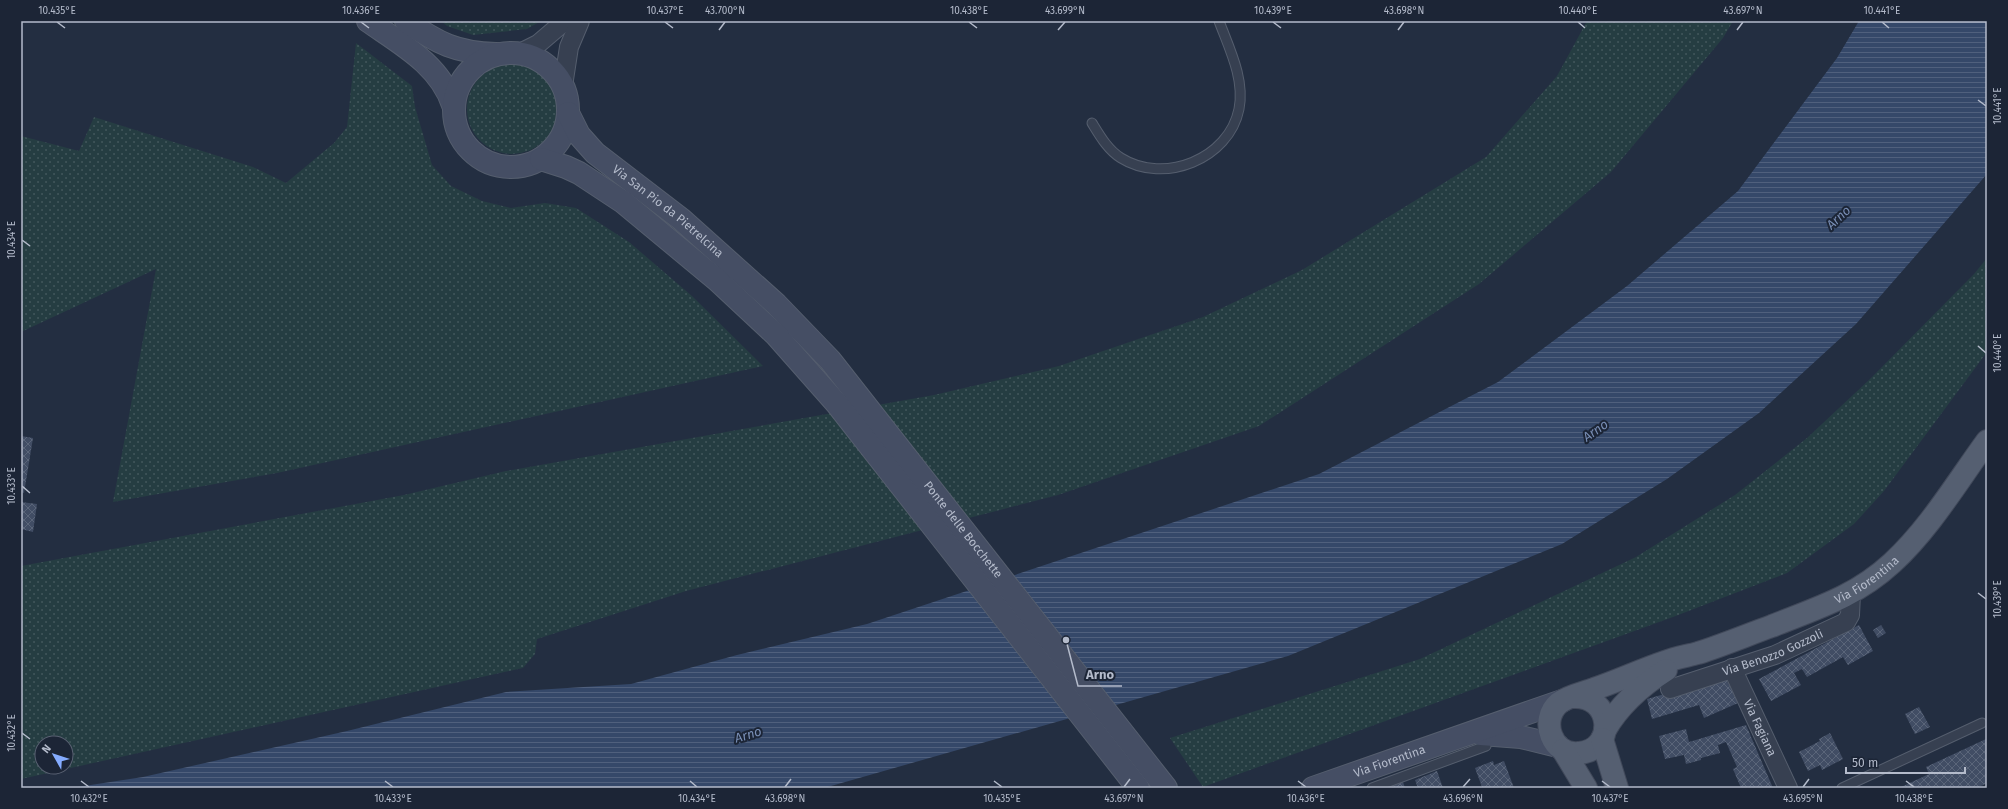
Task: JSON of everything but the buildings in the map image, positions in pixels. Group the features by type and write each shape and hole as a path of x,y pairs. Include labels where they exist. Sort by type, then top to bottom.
{"main road":[{"path":"368,21 435,71 444,83 454,105"},
{"path":"406,21 434,39 461,51 473,54 520,53 531,56 550,68 563,86 568,103 568,122 560,139 552,150 541,159 524,166 506,168 480,159 473,154 462,140 455,123 454,105 458,88 467,73 481,61 497,54"},
{"name":"Via San Pio da Pietrelcina","path":"568,112 579,135 595,154 681,219 776,304"},
{"name":"Via San Pio da Pietrelcina","path":"541,159 579,173 623,202 712,276 761,320"},
{"name":"Ponte delle Bocchette","path":"776,304 810,338 844,378 1166,788"},
{"name":"Ponte delle Bocchette","path":"761,320 800,360 837,404 1132,781"},
{"name":"Via Fiorentina","path":"1313,788 1567,699 1667,661 1698,653 1834,603 1851,594 1880,573 1910,545 1987,441"},
{"name":"Via Fiorentina","path":"1466,734 1504,734 1537,740 1575,754 1584,753 1596,746 1613,716 1640,688 1671,667 1698,653"},
{"path":"1586,788 1561,748 1552,739 1549,725 1552,711 1567,699 1589,699 1599,707 1605,718 1603,734 1617,788"}],"street":[{"path":"520,53 538,44 565,21"},
{"path":"563,86 569,47 580,21"},
{"name":"Via Benozzo Gozzoli","path":"1670,689 1775,655 1846,622 1850,615 1851,594"},
{"name":"Via Fagiana","path":"1732,668 1788,788"}],"lane":[{"path":"1092,123 1105,144 1121,158 1141,167 1160,169 1181,167 1197,161 1216,148 1231,129 1239,109 1240,86 1234,61 1219,21"},
{"path":"1842,788 1982,723"},
{"path":"1372,788 1486,746"}],"green space":[{"path":"441,21 541,21 527,29 473,35 447,26"},
{"path":"1587,21 1733,21 1723,38 1611,172 1479,284 1259,426 1058,495 686,591 537,639 535,654 523,668 74,767 74,735 34,735 34,775 39,775 21,779 21,566 404,495 506,471 934,395 1059,366 1203,317 1302,270 1486,157 1557,76"},
{"path":"356,43 412,86 415,107 432,165 451,186 482,201 511,208 545,203 576,208 629,242 692,296 763,366 277,473 113,502 156,269 21,332 21,136 79,151 94,117 253,167 286,183 334,143 347,127"},
{"path":"512,64 521,65 537,72 549,84 556,100 556,118 549,134 537,146 521,153 512,154 503,153 487,146 475,134 468,118 467,109 468,100 475,84 487,72 503,65"},
{"path":"1987,258 1987,352 1884,491 1854,524 1787,573 1673,617 1203,787 1170,738 1420,659 1636,557 1735,495 1807,438 1870,379 1974,274"}],"water":[{"path":"1859,21 1987,21 1987,174 1856,324 1759,413 1667,479 1562,544 1288,656 824,788 71,788 143,777 347,731 506,692 631,684 737,655 867,624 1319,474 1498,382 1627,286 1738,191 1837,58"}],"place":[{"name":"Arno","path":"1066,640"}]}
